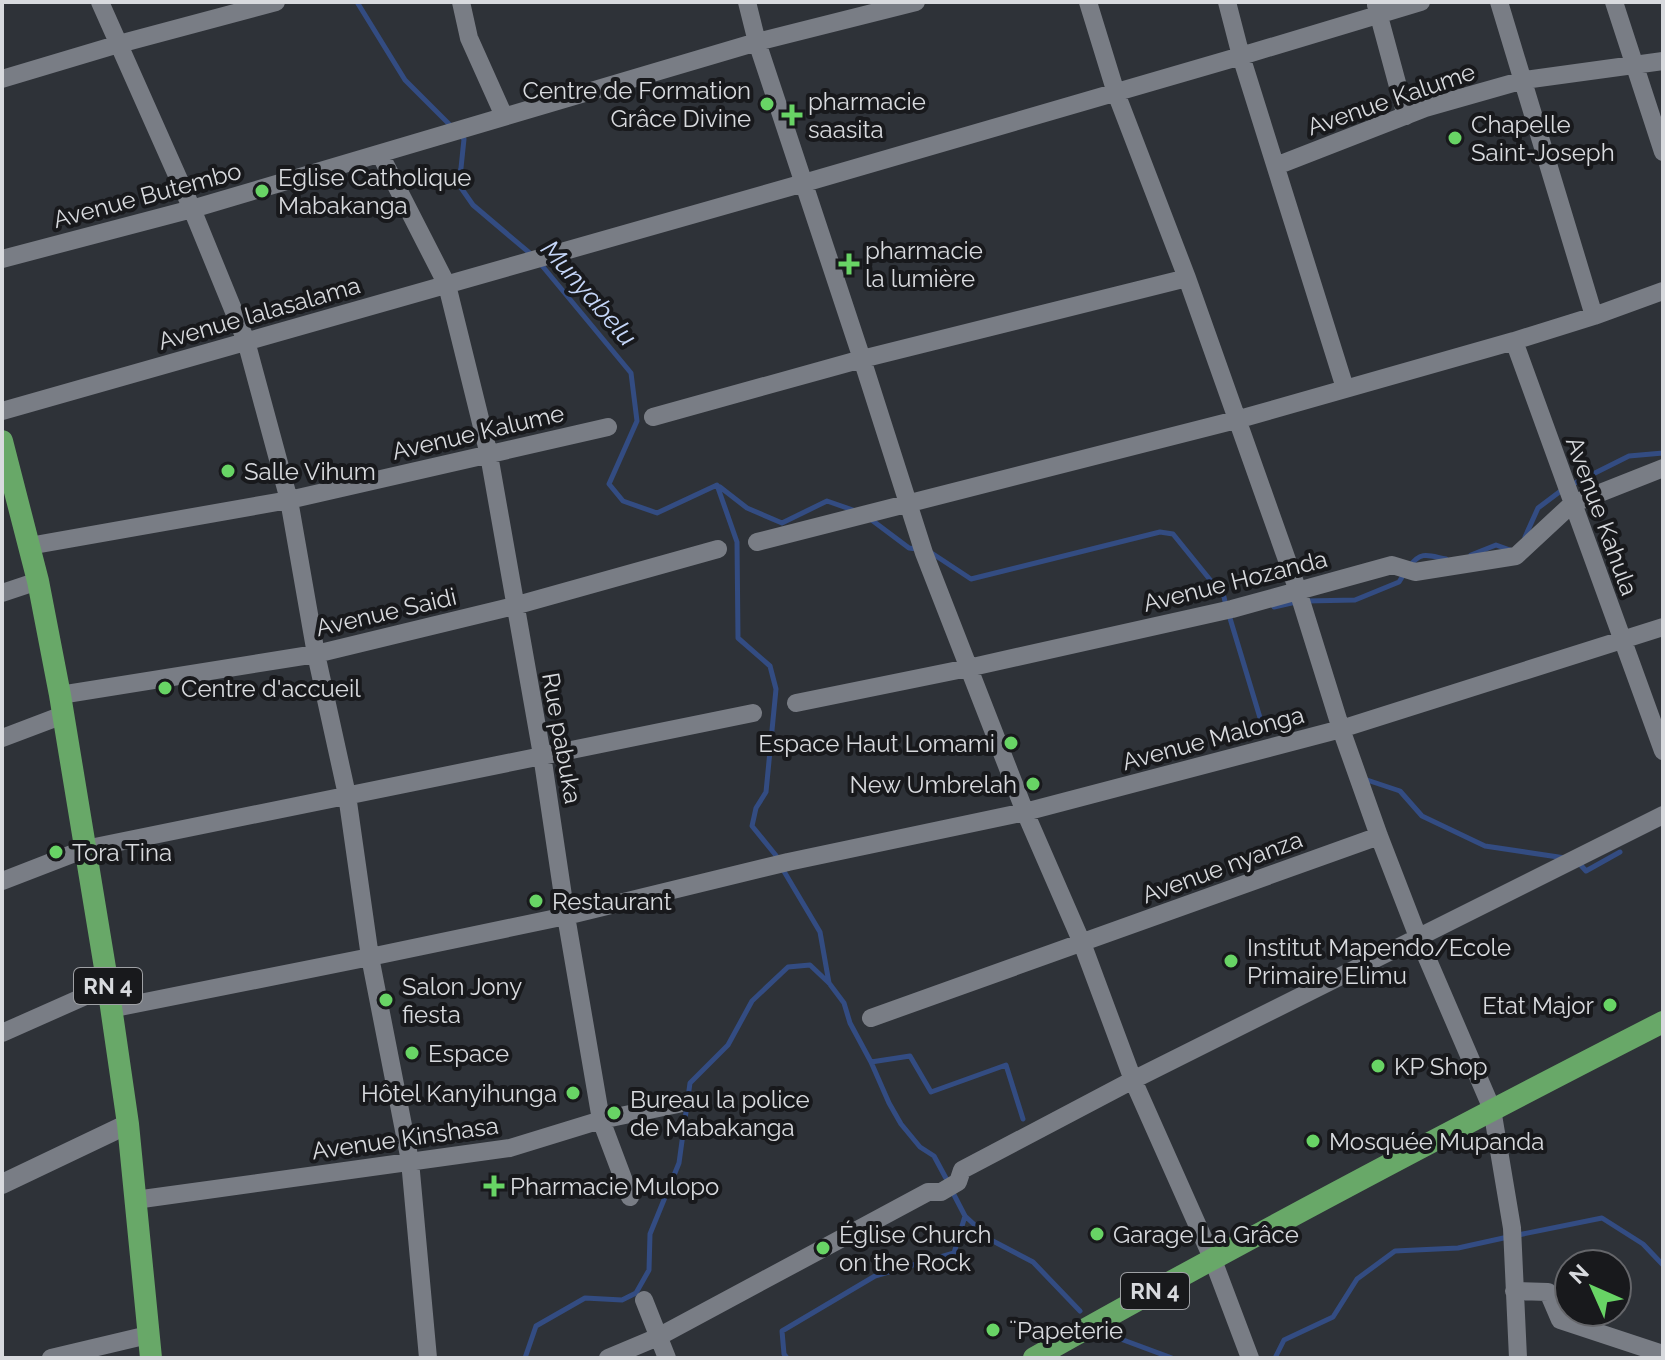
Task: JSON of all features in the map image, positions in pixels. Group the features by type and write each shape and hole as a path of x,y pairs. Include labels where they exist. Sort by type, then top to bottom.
{"highway":[{"name":"RN 4","path":"2,441 38,581 108,986 128,1124 151,1358"},
{"name":"RN 4","path":"1034,1358 1492,1109 1663,1022"}],"street":[{"path":"100,2 192,209 246,341 289,500 316,654 347,795 370,957 410,1161 428,1358"},
{"path":"2,79 276,2"},
{"path":"461,2 469,38 504,116"},
{"path":"747,2 757,42 922,547 1025,812 1082,943 1133,1080 1213,1260 1250,1358"},
{"name":"Avenue Butembo","path":"2,259 192,209 757,42 916,2"},
{"path":"1088,2 1116,93 1187,278 1301,600 1341,729 1379,836 1418,937 1492,1109 1512,1236 1518,1358"},
{"path":"1227,2 1345,388"},
{"name":"Avenue lalasalama","path":"2,411 1116,93 1241,56 1377,8 1421,2"},
{"path":"1499,2 1594,316"},
{"path":"1614,2 1663,152"},
{"path":"1377,8 1406,116"},
{"name":"Avenue Kalume","path":"1276,166 1425,108 1524,80 1663,61"},
{"name":"Rue pabuka","path":"380,154 447,285 489,455 542,755 601,1120 630,1197"},
{"path":"653,417 862,359 1187,278"},
{"path":"757,542 1236,420 1514,341 1663,291"},
{"name":"Avenue Kahula","path":"1514,341 1663,751"},
{"name":"Avenue Kalume","path":"29,546 289,500 608,427"},
{"name":"Avenue Hozanda","path":"796,703 1227,611 1301,600 1392,565 1415,572 1516,556 1568,492 1663,468"},
{"name":"Avenue Saidi","path":"2,738 61,705 316,654 514,606 718,549"},
{"path":"2,593 38,581"},
{"name":"Avenue Malonga","path":"110,1009 566,916 788,862 1025,812 1341,729 1663,627"},
{"path":"2,881 85,849 753,713"},
{"path":"608,1358 658,1337 928,1192 941,1192 958,1182 962,1170 1133,1080 1663,815"},
{"name":"Avenue nyanza","path":"871,1018 1379,836"},
{"path":"2,1033 108,986"},
{"name":"Avenue Kinshasa","path":"135,1200 510,1148 601,1120 678,1104"},
{"path":"2,1184 128,1124"},
{"path":"1514,1291 1548,1292 1560,1320 1663,1354"},
{"path":"644,1300 667,1358"},
{"path":"51,1358 148,1335"}],"waterway":[{"name":"Munyabelu","path":"357,2 405,80 454,129"},
{"name":"Munyabelu","path":"461,136 464,139 457,182 473,205 532,255"},
{"name":"Munyabelu","path":"539,262 631,373 637,421 609,484 623,501 657,513 717,485 737,542 738,638 770,666 776,689 766,792 756,808 752,826 778,858"},
{"path":"1571,485 1629,456 1663,453"},
{"path":"720,487 747,508 782,523 827,501 853,510"},
{"path":"1525,537 1538,508 1562,490"},
{"path":"869,518 909,548 917,549"},
{"path":"927,550 971,579 1160,532 1173,534 1224,597 1226,606"},
{"path":"1471,555 1496,545 1510,550"},
{"path":"1410,566 1422,556 1446,559"},
{"path":"1306,601 1355,600 1399,582 1404,574"},
{"path":"1274,607 1296,602"},
{"path":"1229,615 1261,721"},
{"path":"1364,779 1400,791 1422,816 1485,846 1565,858"},
{"path":"1578,862 1586,871 1620,852"},
{"name":"Munyabelu","path":"782,868 820,932 829,983"},
{"path":"525,1358 536,1326 585,1298 622,1300 636,1293 649,1270 650,1234 679,1163 690,1083 728,1045 752,1001 788,967 810,965 844,1003 850,1023 901,1124 920,1147 934,1156 948,1182"},
{"path":"871,1062 910,1056 931,1092 1006,1065 1023,1119"},
{"path":"952,1191 965,1216 991,1240 1033,1262 1080,1311"},
{"path":"787,1358 782,1331 875,1276 954,1253 965,1216"},
{"path":"1518,1235 1602,1218 1643,1244 1663,1265"},
{"path":"1275,1358 1284,1340 1333,1317 1357,1279 1395,1251 1458,1248 1508,1237"},
{"path":"1118,1338 1172,1358"}],"place":[{"name":"Centre de Formation Grâce Divine","path":"767,104"},
{"name":"pharmacie saasita","path":"792,115"},
{"name":"Chapelle Saint-Joseph","path":"1455,138"},
{"name":"Eglise Catholique Mabakanga","path":"262,191"},
{"name":"pharmacie la lumière","path":"849,264"},
{"name":"Salle Vihum","path":"228,471"},
{"name":"Centre d'accueil","path":"165,688"},
{"name":"Espace Haut Lomami","path":"1011,743"},
{"name":"New Umbrelah","path":"1033,784"},
{"name":"Tora Tina","path":"56,852"},
{"name":"Restaurant","path":"536,901"},
{"name":"Institut Mapendo/Ecole Primaire Elimu","path":"1231,961"},
{"name":"Salon Jony fiesta","path":"386,1000"},
{"name":"Etat Major","path":"1610,1005"},
{"name":"Espace","path":"412,1053"},
{"name":"KP Shop","path":"1378,1066"},
{"name":"Hôtel Kanyihunga","path":"573,1093"},
{"name":"Bureau la police de Mabakanga","path":"614,1113"},
{"name":"Mosquée Mupanda","path":"1313,1141"},
{"name":"Pharmacie Mulopo","path":"494,1186"},
{"name":"Garage La Grâce","path":"1097,1234"},
{"name":"Église Church on the Rock","path":"823,1248"},
{"name":"¨Papeterie","path":"993,1330"}]}
